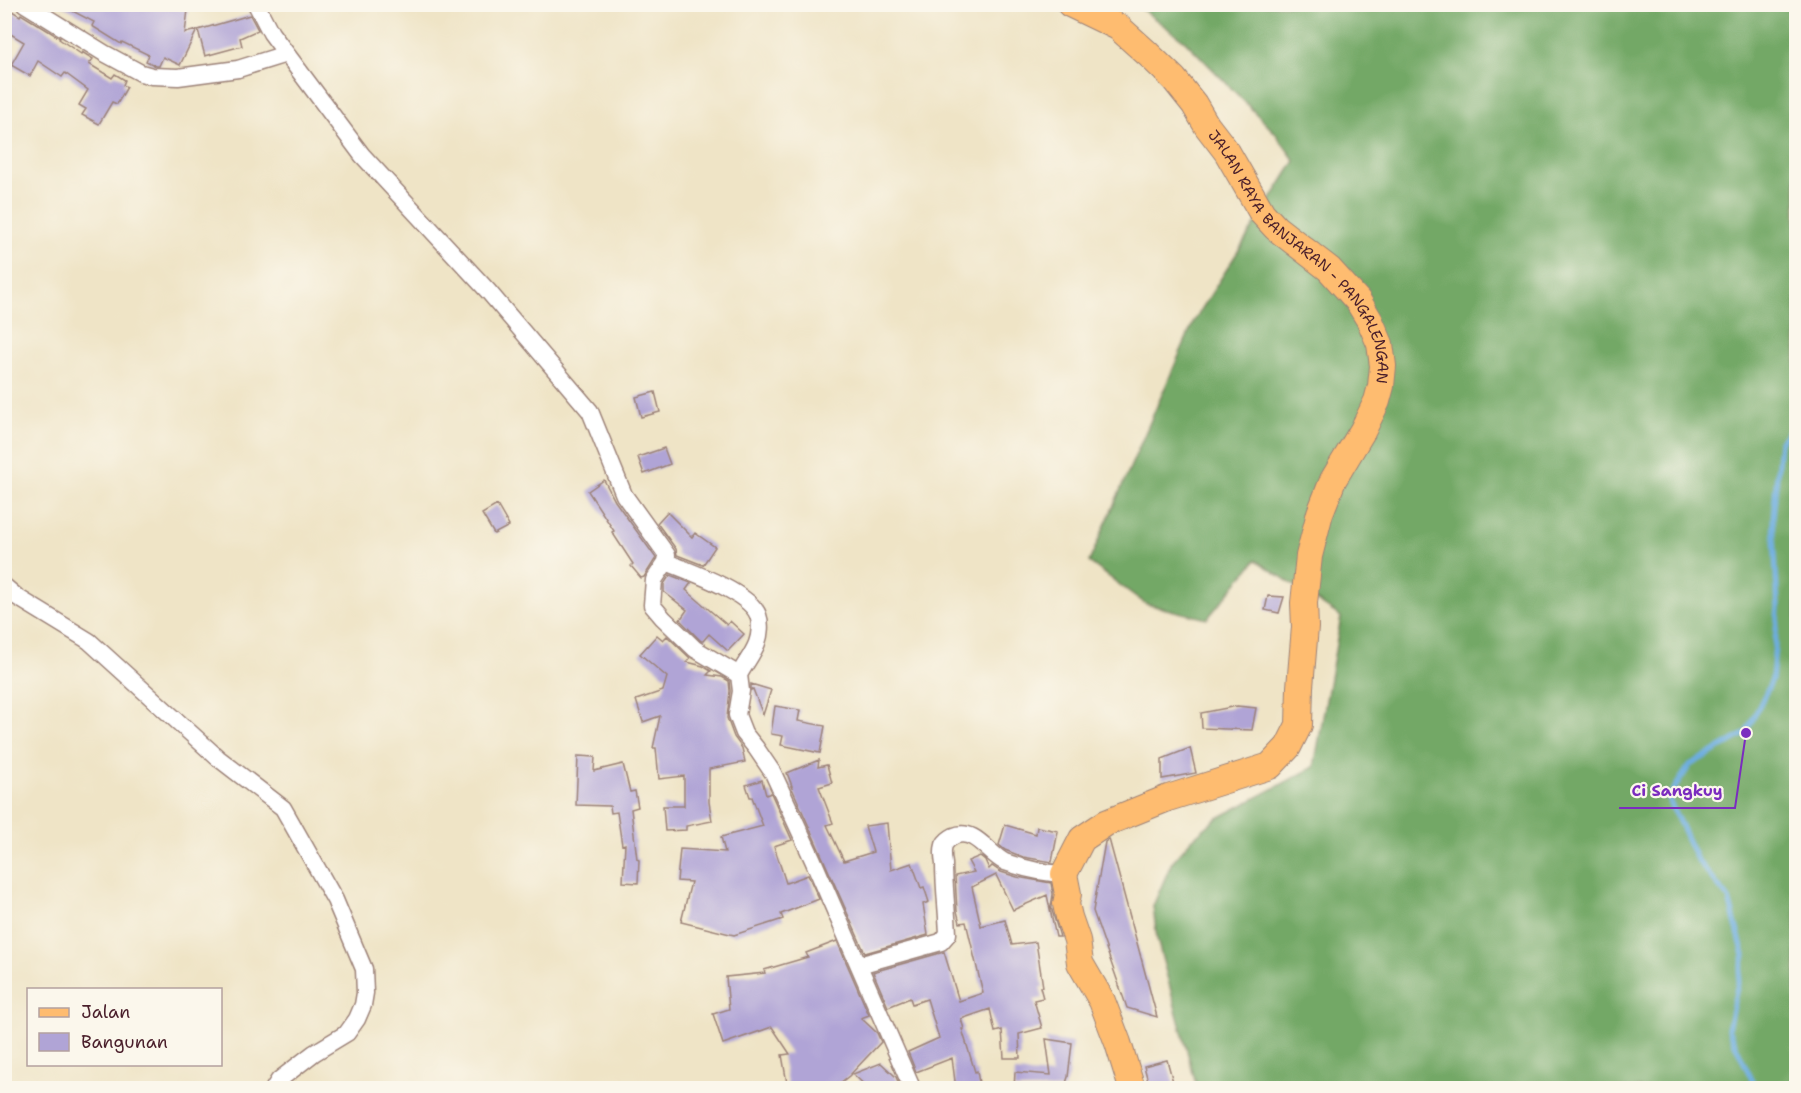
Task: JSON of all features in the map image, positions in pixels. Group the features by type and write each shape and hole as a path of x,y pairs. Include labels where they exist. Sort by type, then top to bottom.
{"main road":[{"name":"JALAN RAYA BANJARAN - PANGALENGAN","path":"1064,874 1082,839 1106,823 1168,798 1270,766 1288,747 1299,725 1305,627 1304,603 1309,556 1314,535 1333,480 1363,430 1377,401 1383,366 1380,344 1358,301 1329,269 1276,228 1263,213 1227,152 1194,104 1174,80 1118,27 1070,4"},
{"path":"1064,874 1068,894 1066,904 1077,940 1080,963 1102,1002 1128,1085"}],"street":[{"path":"26,4 104,53 141,73 152,76 178,76 238,69 286,54"},
{"path":"256,4 271,33 362,155 488,291 590,411 624,495 667,555 666,562 654,580 652,605 695,649 739,675"},
{"path":"666,562 719,584 744,599 758,614 760,628 757,643 739,675 741,691 737,715 744,733 773,773 912,1089"},
{"path":"4,586 17,597 89,641 218,758 283,808 334,900 364,969 363,1005 347,1033 314,1053 279,1080 274,1089"},
{"path":"859,965 941,942 948,934 943,848 952,837 960,834 980,841 1002,861 1039,872 1064,874"}],"green space":[{"path":"1136,5 1796,5 1796,1088 1197,1088 1157,939 1153,906 1172,862 1192,839 1216,819 1314,767 1341,617 1256,560 1207,619 1146,604 1089,562 1194,321 1295,161 1276,134 1185,41"}],"building":[{"path":"59,4 168,4 174,8 188,10 185,33 197,30 180,65 163,57 159,66 156,66 146,61 149,55 122,42 121,44 92,26 94,22"},
{"path":"4,6 60,38 81,54 82,52 93,59 89,64 112,78 115,74 125,80 123,85 127,87 117,104 112,102 99,124 82,115 86,109 79,105 88,90 65,73 62,77 38,61 30,76 11,65 24,42 4,30"},
{"path":"250,15 258,30 240,38 242,46 205,56 198,30"},
{"path":"655,392 660,412 641,417 636,397"},
{"path":"664,448 670,464 644,474 638,457"},
{"path":"604,480 615,501 656,558 644,577 641,578 631,566 633,564 588,491"},
{"path":"497,505 509,526 494,534 482,514"},
{"path":"667,512 692,537 695,533 715,547 703,565 677,555 676,549 657,523"},
{"path":"670,575 691,583 686,590 727,625 730,621 744,634 728,651 709,634 701,641 680,620 687,610 664,592 664,584"},
{"path":"1268,596 1284,597 1279,613 1265,610"},
{"path":"657,635 663,640 667,636 690,658 687,662 703,666 711,671 707,675 722,677 729,681 727,718 734,737 742,748 745,762 709,769 709,802 712,821 686,826 686,830 665,831 663,806 684,806 684,776 659,779 656,748 653,748 660,716 643,722 636,700 663,691 667,677 640,654"},
{"path":"751,684 771,690 763,715 753,689 751,690"},
{"path":"775,706 800,710 798,721 825,726 820,753 781,745 783,736 771,734"},
{"path":"1237,706 1256,708 1252,730 1202,728 1201,713"},
{"path":"1190,748 1196,773 1162,779 1162,759"},
{"path":"578,756 595,757 594,771 623,764 630,792 635,791 638,807 631,809 637,859 639,860 638,883 623,882 625,844 622,845 617,812 611,813 610,806 576,805"},
{"path":"819,760 818,767 827,765 832,783 819,787 833,823 827,825 844,861 873,852 865,826 887,823 891,870 912,863 921,888 924,887 929,902 923,904 928,935 865,953 787,773"},
{"path":"762,780 766,795 771,793 792,840 774,846 786,883 808,875 819,899 781,914 783,919 734,935 681,922 691,882 677,881 680,849 725,852 721,837 763,826 746,785"},
{"path":"1005,825 1036,834 1037,827 1058,831 1052,862 1023,857 1005,850 999,845"},
{"path":"1109,839 1157,1017 1127,1008 1093,911 1105,842"},
{"path":"980,856 985,860 989,869 992,866 1001,872 1017,877 1051,883 1053,894 1051,907 1060,937 1056,937 1047,895 1013,910 996,875 972,887 981,926 1005,920 1012,945 1036,942 1043,998 1034,1000 1042,1028 1019,1034 1020,1058 1004,1058 1002,1030 995,1032 990,1009 961,1019 975,1072 977,1071 980,1089 956,1089 952,1058 916,1072 908,1052 939,1038 927,999 912,1004 910,998 888,1007 873,972 944,952 959,1001 983,993 966,922 960,923 957,911 955,876 974,872 968,861"},
{"path":"837,941 869,1015 861,1018 877,1033 881,1042 849,1076 832,1089 788,1089 782,1055 790,1054 772,1027 723,1044 713,1014 729,1009 726,977 765,973 764,970 808,957 806,953"},
{"path":"1046,1039 1072,1043 1068,1077 1064,1089 1014,1089 1015,1072 1051,1075"},
{"path":"1167,1060 1175,1089 1150,1089 1144,1066"},
{"path":"881,1063 896,1077 901,1089 869,1089 853,1074"}],"waterway":[{"path":"1756,1088 1728,1029 1744,955 1729,899 1697,860 1668,798 1690,765 1746,733 1772,680 1778,608 1773,518 1780,442 1796,423"}],"place":[{"name":"Ci Sangkuy","path":"1746,733"}]}
